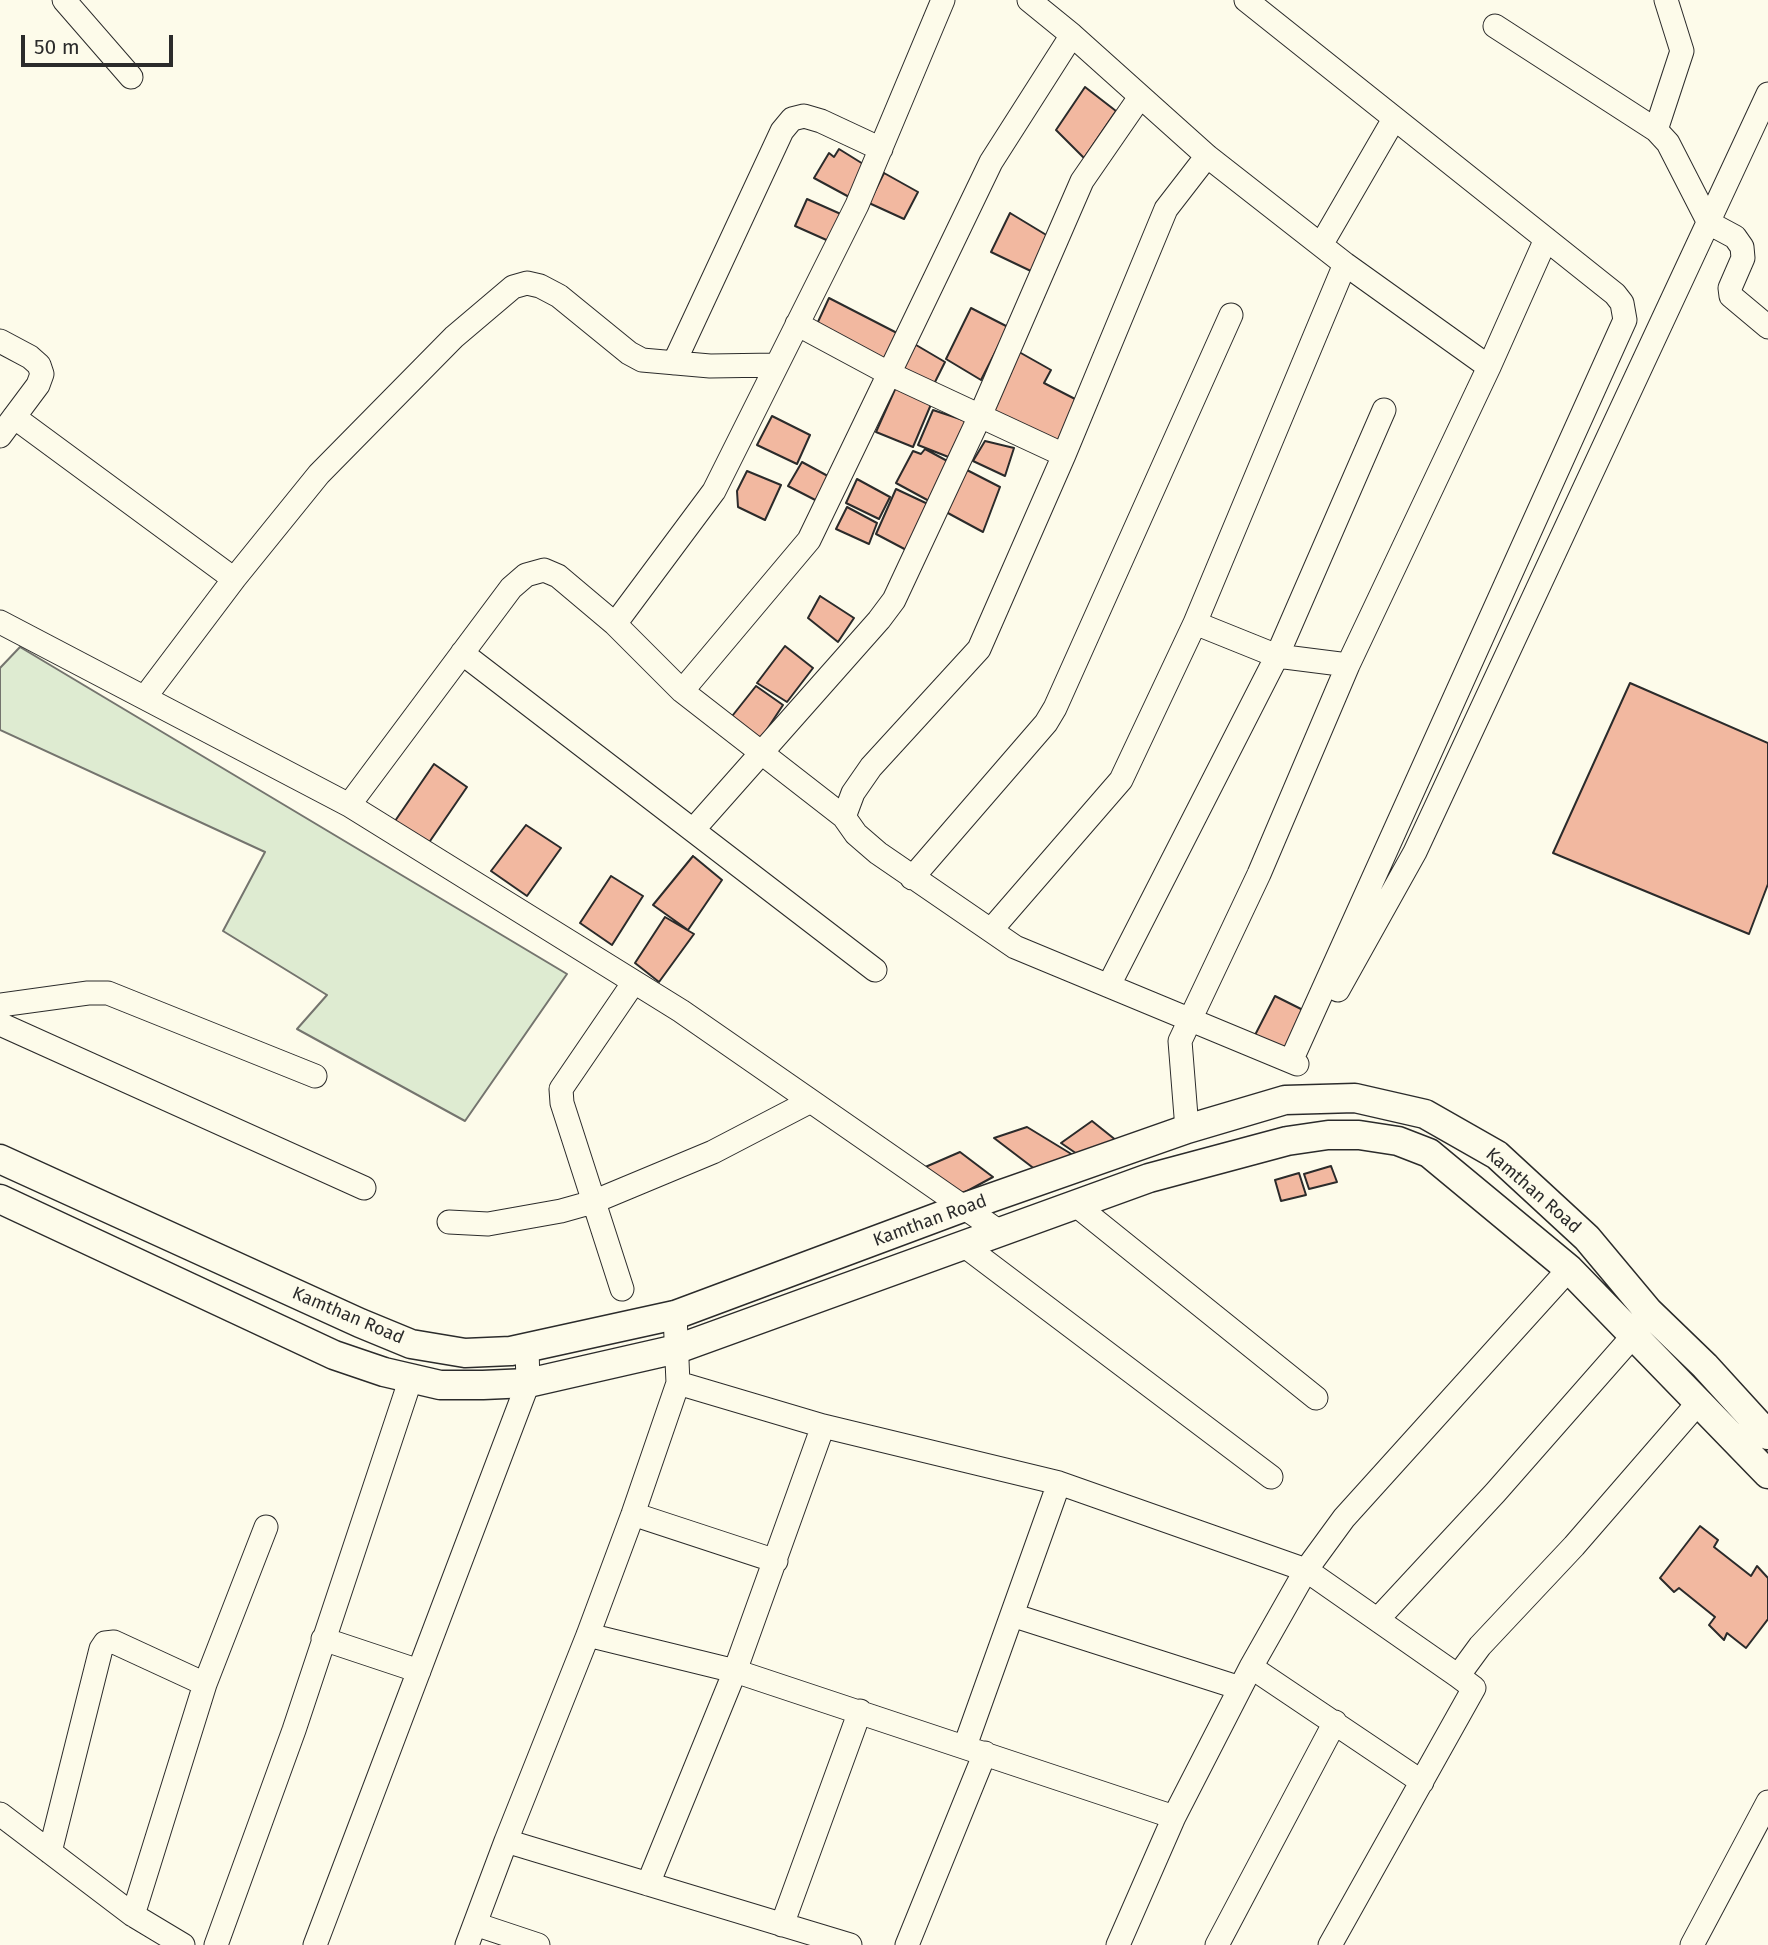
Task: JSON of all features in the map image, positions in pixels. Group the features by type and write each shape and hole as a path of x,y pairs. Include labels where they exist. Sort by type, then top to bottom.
{"main road":[{"name":"Kamthan Road","path":"0,1159 359,1323 411,1344 465,1353 511,1352 675,1315 962,1208 1187,1129 1285,1100 1354,1098 1425,1114 1497,1155 1587,1238 1648,1311 1704,1366 1768,1436"},
{"path":"1354,1098 1359,1135"},
{"name":"Kamthan Road","path":"0,1199 334,1354 384,1372 440,1384 528,1383 677,1349 1149,1178 1287,1141 1328,1135 1359,1135 1398,1141 1429,1153 1569,1269 1768,1474"},
{"path":"161,1276 181,1242"}],"street":[{"path":"64,0 131,77"},
{"path":"615,624 714,491 857,205 943,0"},
{"path":"1029,0 1207,156 1345,264 1489,367"},
{"path":"1246,0 1615,294 1622,303 1625,320 1294,1062 1285,1100"},
{"path":"1656,130 1682,51 1666,0"},
{"path":"1495,26 1656,130 1668,143 1709,223 1735,237 1742,247 1743,258 1730,288 1731,296 1768,327"},
{"path":"681,691 809,540 991,162 1072,35"},
{"path":"1294,1062 1415,852 1768,94"},
{"path":"693,830 894,600 980,416 1082,181 1140,97"},
{"path":"674,363 782,131 792,119 804,116 821,121 881,149"},
{"path":"1321,245 1394,119"},
{"path":"844,817 853,793 871,767 979,649 1064,455 1166,209 1207,156"},
{"path":"1187,1129 1180,1041 1259,874 1348,665 1489,367 1546,239"},
{"path":"991,930 1121,780 1195,623 1345,264"},
{"path":"145,698 234,579 319,474 454,337 513,287 527,283 540,286 559,296 629,353 642,360 710,366 776,365"},
{"path":"912,877 1046,723 1055,708 1231,314"},
{"path":"797,324 890,374 1064,455"},
{"path":"0,341 30,357 39,365 42,373 38,385 0,436"},
{"path":"1110,985 1277,656 1384,410"},
{"path":"14,417 234,579"},
{"path":"349,805 511,588 526,575 544,570 558,576 615,624 681,691 844,817 856,834 912,877 1015,947 1294,1062"},
{"path":"0,622 349,805 681,1011 1000,1233"},
{"path":"1195,623 1277,656 1348,665"},
{"path":"462,653 875,970"},
{"path":"622,1289 562,1103 561,1090 634,982"},
{"path":"0,1005 88,993 108,993 315,1076"},
{"path":"0,1024 364,1188"},
{"path":"449,1222 488,1224 561,1211 593,1202 713,1152 809,1102"},
{"path":"1076,1205 1316,1398"},
{"path":"965,1245 1271,1477"},
{"path":"1118,1945 1174,1816 1251,1667 1306,1570 1344,1518 1569,1269"},
{"path":"538,1945 471,1935 588,1635 678,1383 675,1315"},
{"path":"1378,1619 1495,1493 1633,1336"},
{"path":"315,1945 528,1383 527,1348"},
{"path":"216,1945 294,1730 411,1378"},
{"path":"678,1383 823,1426 1059,1483 1306,1570 1474,1688 1330,1945"},
{"path":"1458,1676 1480,1646 1574,1546 1698,1403"},
{"path":"648,1884 735,1671 823,1426"},
{"path":"907,1945 975,1749 1012,1615 1059,1483"},
{"path":"633,1514 776,1561"},
{"path":"133,1914 205,1684 266,1527"},
{"path":"1012,1615 1240,1688"},
{"path":"588,1635 735,1671 1174,1816"},
{"path":"323,1639 419,1671"},
{"path":"50,1852 101,1649 106,1643 114,1642 205,1684"},
{"path":"1251,1667 1422,1782"},
{"path":"782,1925 860,1712"},
{"path":"1217,1945 1335,1722"},
{"path":"1692,1945 1768,1802"},
{"path":"0,1814 133,1914 183,1945"},
{"path":"506,1841 850,1945"}],"green space":[{"path":"20,647 567,974 465,1121 297,1029 327,995 223,931 265,852 0,730 0,668"}],"building":[{"path":"1085,87 1116,111 1084,158 1056,130"},
{"path":"839,149 868,167 851,198 814,178 829,153 834,157"},
{"path":"884,173 918,192 904,219 869,203"},
{"path":"807,199 843,215 831,242 795,226"},
{"path":"1010,213 1048,236 1035,273 991,252"},
{"path":"829,298 897,333 883,361 817,324"},
{"path":"971,308 1008,327 981,380 946,359"},
{"path":"911,342 945,362 933,386 900,367"},
{"path":"1012,348 1051,370 1044,383 1077,400 1058,444 990,410"},
{"path":"897,385 932,402 913,447 876,432"},
{"path":"933,410 966,421 951,458 918,445"},
{"path":"772,416 810,435 797,464 757,445"},
{"path":"985,441 1014,448 1005,476 973,461"},
{"path":"925,449 951,463 931,502 896,483 913,451 921,454"},
{"path":"802,462 837,481 825,505 788,486"},
{"path":"965,469 1000,487 983,532 946,512"},
{"path":"747,471 781,485 765,520 738,507 737,491"},
{"path":"857,479 890,497 879,519 846,503"},
{"path":"896,489 930,505 912,553 876,534"},
{"path":"847,507 877,523 869,544 836,529"},
{"path":"820,596 854,618 838,642 808,618"},
{"path":"785,646 813,668 787,702 757,683"},
{"path":"1630,683 1768,743 1768,884 1749,934 1553,853"},
{"path":"756,686 783,705 758,743 729,720"},
{"path":"434,764 467,787 428,844 395,821"},
{"path":"526,825 561,848 527,896 491,871"},
{"path":"693,856 722,880 688,930 653,905"},
{"path":"611,876 643,896 612,945 580,923"},
{"path":"665,917 694,934 659,982 635,963"},
{"path":"1275,996 1309,1013 1293,1051 1254,1037"},
{"path":"1092,1121 1117,1141 1080,1156 1061,1143"},
{"path":"1027,1127 1073,1155 1036,1170 994,1138"},
{"path":"960,1152 993,1177 958,1196 923,1168"},
{"path":"1331,1166 1337,1182 1309,1189 1304,1174"},
{"path":"1299,1173 1306,1195 1281,1201 1275,1180"},
{"path":"1700,1526 1718,1540 1714,1547 1751,1576 1757,1566 1768,1578 1768,1619 1746,1648 1727,1633 1724,1640 1709,1625 1715,1617 1679,1588 1674,1592 1660,1578"}]}
